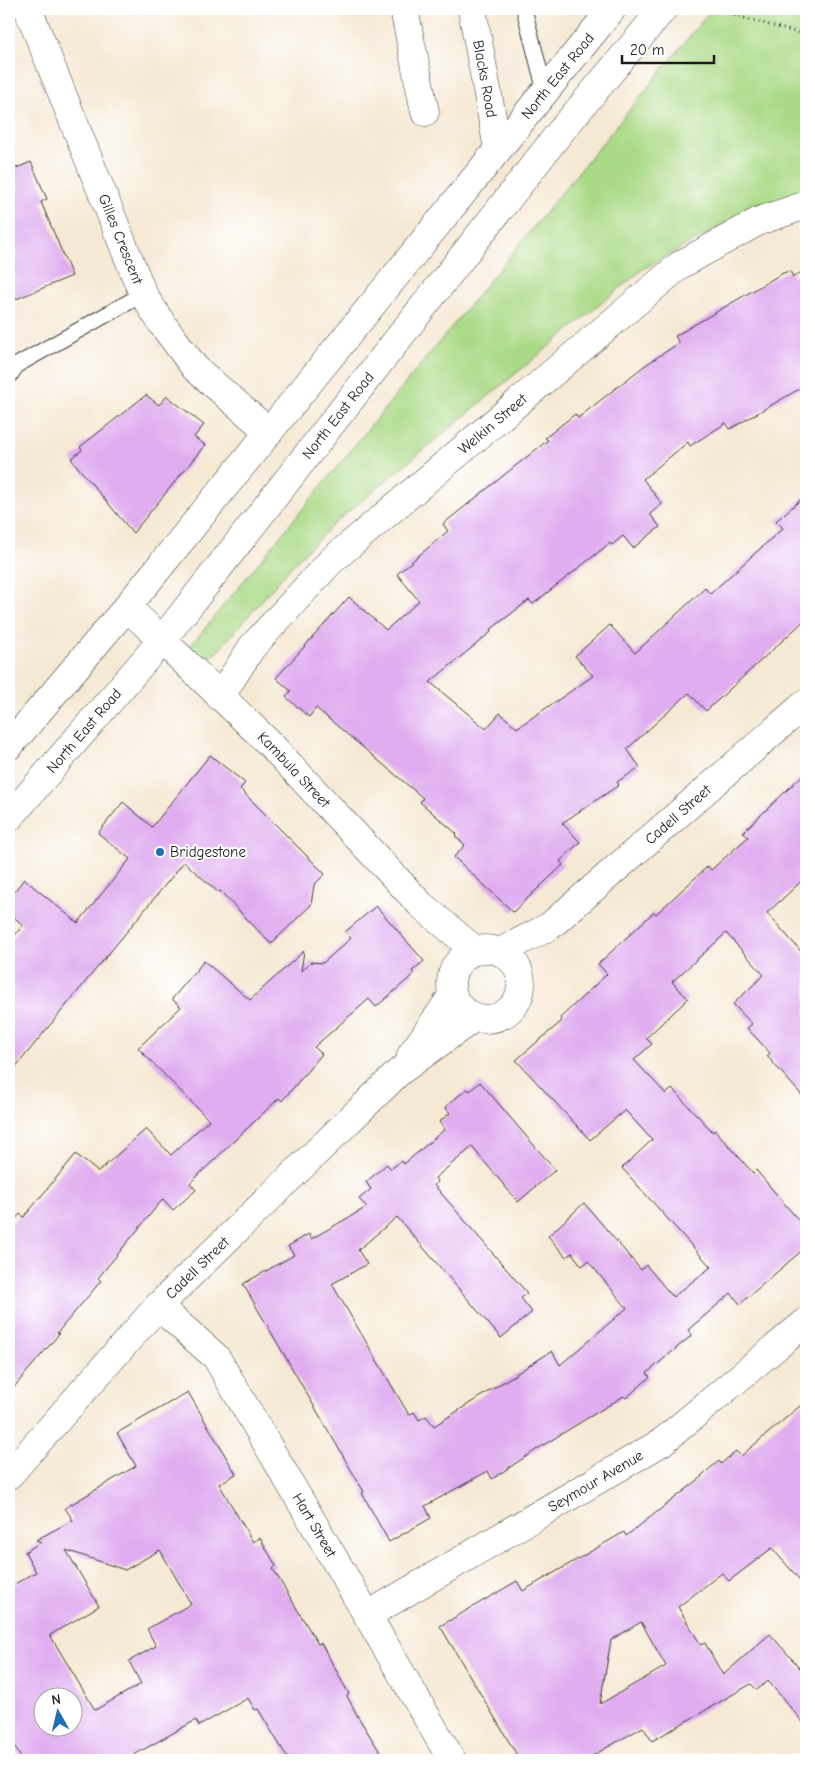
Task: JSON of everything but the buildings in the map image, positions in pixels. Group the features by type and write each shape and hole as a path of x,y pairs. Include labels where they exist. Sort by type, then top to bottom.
{"main road":[{"name":"Gilles Crescent","path":"28,9 143,294 195,368 268,431"},
{"path":"404,9 425,112"},
{"name":"Blacks Road","path":"472,9 498,149"},
{"name":"North East Road","path":"9,746 127,607 612,9"},
{"name":"North East Road","path":"9,818 162,640 561,131 663,9"},
{"name":"Welkin Street","path":"220,697 252,647 331,561 680,265 758,221 806,205"},
{"name":"Kambula Street","path":"127,607 270,744 420,904 488,952"},
{"name":"Cadell Street","path":"488,952 550,926 806,703"},
{"name":"Kambula Street","path":"420,904 453,983"},
{"name":"Cadell Street","path":"520,978 550,926"},
{"path":"488,952 510,959 520,978 520,990 516,1001 509,1010 499,1017 475,1018 458,1006 453,983 460,961 488,952"},
{"name":"Cadell Street","path":"399,1072 453,983"},
{"name":"Cadell Street","path":"9,1475 158,1306 399,1072 475,1018"},
{"name":"Hart Street","path":"158,1306 216,1357 452,1760"},
{"name":"Seymour Avenue","path":"368,1615 662,1442 806,1322"}],"lane":[{"path":"524,9 545,91"},
{"path":"9,377 17,365 143,294"}],"path":[{"path":"721,9 733,16 806,35"}],"green space":[{"path":"712,9 806,9 806,191 741,215 643,269 337,521 298,559 218,651 212,656 199,658 188,649"}],"place":[{"name":"Bridgestone","path":"160,852"}]}
